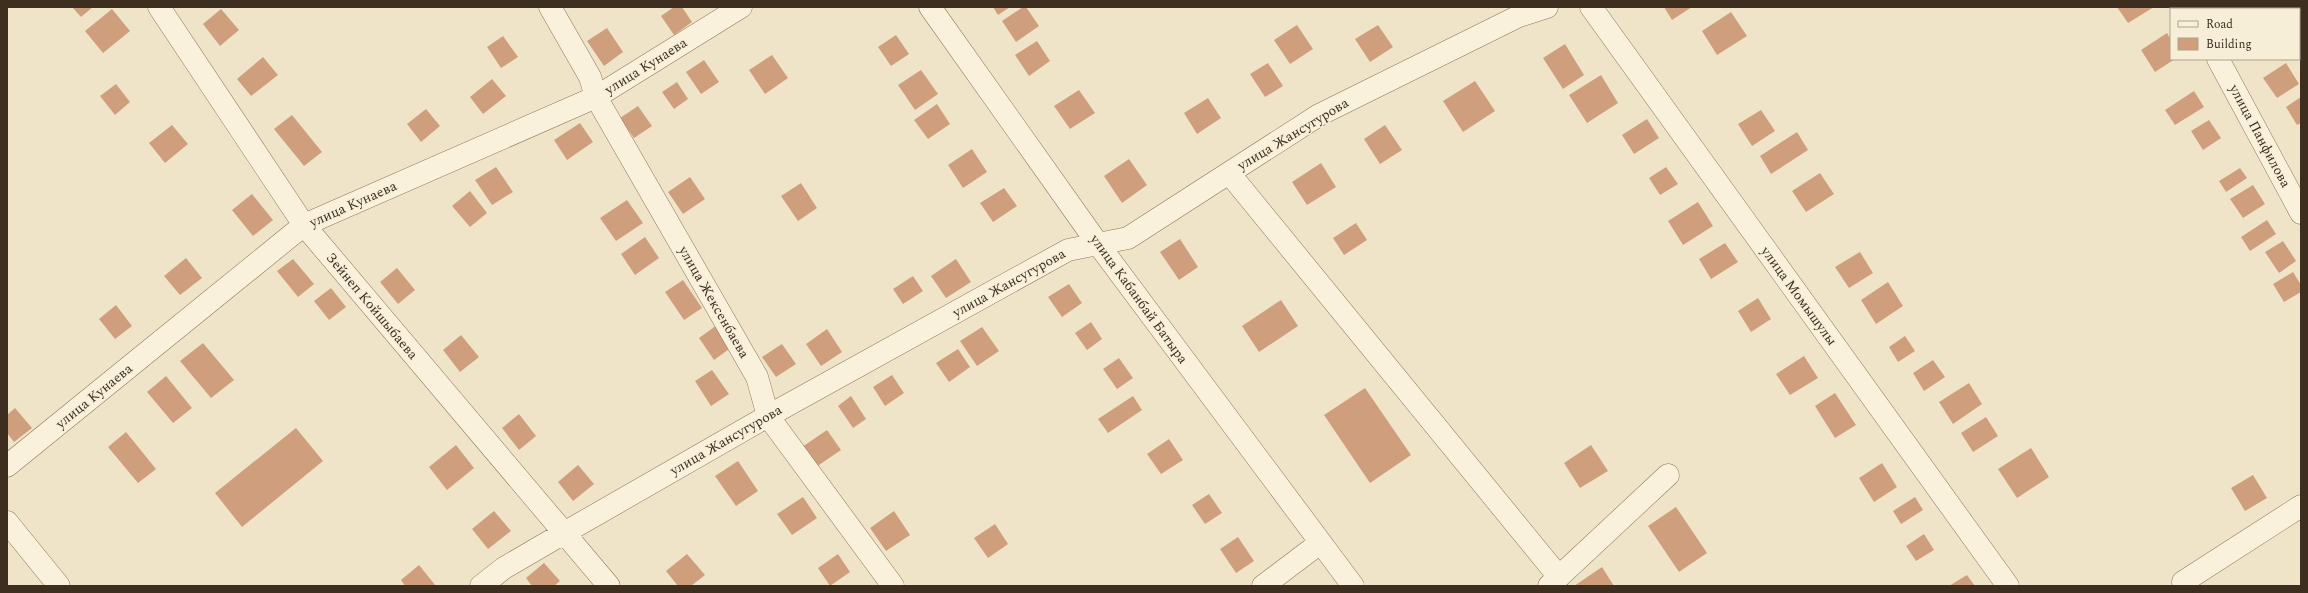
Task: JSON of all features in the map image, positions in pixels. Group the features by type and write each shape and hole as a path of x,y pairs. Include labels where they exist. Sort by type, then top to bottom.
{"street":[{"name":"Зейнеп Койшыбаева","path":"159,7 304,225 609,586"},
{"name":"улица Жексенбаева","path":"550,7 590,76 596,97 757,377 768,416 893,586"},
{"name":"улица Кунаева","path":"7,466 304,225 596,97 741,7"},
{"name":"улица Кабанбай Батыра","path":"930,7 1098,244 1353,586"},
{"name":"улица Жансугурова","path":"481,586 504,568 768,416 1068,250 1128,238 1319,115 1518,16 1547,7"},
{"name":"улица Момышулы","path":"1591,7 2008,586"},
{"name":"улица Панфилова","path":"2219,60 2301,213"},
{"path":"1229,173 1554,581 1668,475"},
{"path":"2183,582 2301,506"},
{"path":"7,522 59,586"},
{"path":"1263,586 1320,543"}],"building":[{"path":"72,7 93,7 81,17"},
{"path":"674,7 682,7 692,22 674,35 661,16"},
{"path":"993,7 1010,7 998,15"},
{"path":"1023,7 1026,7 1039,26 1016,42 1002,21"},
{"path":"1664,7 1692,7 1672,20"},
{"path":"2117,7 2154,7 2128,23"},
{"path":"2221,7 2263,8 2222,8"},
{"path":"112,9 130,31 103,53 85,31"},
{"path":"221,9 239,30 220,46 203,24"},
{"path":"1731,12 1747,36 1717,55 1702,31"},
{"path":"1297,25 1313,49 1290,64 1274,40"},
{"path":"1378,25 1393,47 1370,62 1355,39"},
{"path":"607,28 623,52 604,66 587,41"},
{"path":"2167,33 2170,38 2170,60 2173,60 2155,72 2141,50"},
{"path":"896,35 909,54 891,66 878,47"},
{"path":"503,36 518,57 501,68 487,47"},
{"path":"1037,41 1050,61 1029,76 1015,55"},
{"path":"1565,44 1584,75 1563,89 1543,58"},
{"path":"772,55 788,78 765,94 749,70"},
{"path":"263,57 278,75 251,96 237,79"},
{"path":"704,60 719,82 701,94 686,72"},
{"path":"1268,63 1283,86 1265,97 1250,74"},
{"path":"2286,63 2299,84 2277,98 2263,78"},
{"path":"921,70 938,94 915,110 898,85"},
{"path":"1601,75 1618,103 1587,123 1569,95"},
{"path":"492,79 506,96 483,114 470,97"},
{"path":"1475,81 1495,111 1463,132 1443,101"},
{"path":"677,82 688,99 674,109 662,92"},
{"path":"116,84 130,102 115,115 100,96"},
{"path":"1079,90 1095,113 1070,129 1054,106"},
{"path":"2194,91 2204,107 2175,125 2165,110"},
{"path":"2301,97 2301,123 2297,125 2286,107"},
{"path":"1208,98 1221,118 1197,134 1184,113"},
{"path":"937,104 950,124 928,139 914,120"},
{"path":"638,106 652,126 634,138 620,118"},
{"path":"426,109 440,126 421,142 407,124"},
{"path":"1761,110 1775,131 1752,146 1738,124"},
{"path":"292,115 322,152 304,166 274,129"},
{"path":"1647,119 1659,138 1634,154 1622,135"},
{"path":"2209,120 2221,138 2203,150 2191,131"},
{"path":"580,123 593,142 567,160 554,140"},
{"path":"172,125 188,144 165,163 149,143"},
{"path":"1385,125 1402,150 1380,164 1364,139"},
{"path":"1797,132 1808,150 1771,174 1760,156"},
{"path":"972,149 987,172 963,188 948,165"},
{"path":"1129,159 1147,185 1122,203 1104,176"},
{"path":"1321,163 1336,187 1307,205 1292,182"},
{"path":"496,167 513,192 492,205 475,180"},
{"path":"1666,167 1678,184 1660,195 1649,178"},
{"path":"2240,168 2247,178 2226,192 2219,181"},
{"path":"1820,173 1834,194 1806,212 1792,191"},
{"path":"690,177 705,199 683,214 668,192"},
{"path":"801,183 817,208 798,221 781,196"},
{"path":"2253,185 2265,204 2243,218 2230,199"},
{"path":"1004,188 1017,206 993,222 980,203"},
{"path":"470,191 487,213 470,227 452,206"},
{"path":"252,194 273,220 253,236 232,210"},
{"path":"627,200 643,223 616,241 600,218"},
{"path":"1698,202 1713,226 1683,245 1668,221"},
{"path":"2267,220 2276,234 2250,251 2241,237"},
{"path":"1356,223 1367,240 1344,255 1333,238"},
{"path":"645,237 659,258 635,275 621,254"},
{"path":"1180,239 1198,267 1179,280 1160,252"},
{"path":"2283,241 2296,261 2279,273 2265,252"},
{"path":"1725,243 1738,262 1711,279 1699,259"},
{"path":"1860,252 1873,273 1849,288 1835,267"},
{"path":"186,258 202,278 180,295 164,276"},
{"path":"293,259 314,284 298,297 277,271"},
{"path":"956,259 971,282 946,298 931,276"},
{"path":"397,268 415,290 398,304 380,282"},
{"path":"2293,272 2301,285 2301,292 2284,302 2273,284"},
{"path":"913,276 923,291 903,304 893,289"},
{"path":"683,280 702,308 684,320 665,292"},
{"path":"1888,282 1903,306 1876,324 1861,300"},
{"path":"1069,284 1082,303 1062,317 1048,297"},
{"path":"331,288 346,307 329,320 314,301"},
{"path":"1758,298 1771,319 1751,332 1738,311"},
{"path":"1281,300 1298,326 1259,352 1242,326"},
{"path":"116,305 132,326 115,339 99,319"},
{"path":"1091,322 1102,339 1087,350 1075,333"},
{"path":"717,325 732,347 714,360 699,338"},
{"path":"982,327 999,351 977,366 960,341"},
{"path":"827,329 842,352 821,366 806,344"},
{"path":"461,335 479,357 460,372 443,350"},
{"path":"1905,336 1915,351 1898,362 1889,347"},
{"path":"203,343 234,380 211,398 180,361"},
{"path":"782,344 796,364 776,377 762,357"},
{"path":"958,349 970,367 949,382 936,363"},
{"path":"1804,356 1818,378 1790,395 1776,374"},
{"path":"1119,358 1133,378 1117,389 1103,369"},
{"path":"1933,360 1945,377 1924,391 1913,373"},
{"path":"712,370 729,394 711,406 695,381"},
{"path":"892,375 904,393 885,406 873,387"},
{"path":"166,376 192,408 173,423 147,392"},
{"path":"1969,383 1982,404 1953,424 1939,402"},
{"path":"1365,388 1411,455 1370,483 1324,415"},
{"path":"1835,393 1856,425 1835,438 1815,406"},
{"path":"851,396 866,419 853,428 838,406"},
{"path":"1133,396 1142,410 1108,433 1098,419"},
{"path":"15,408 32,428 14,442 7,433 7,415"},
{"path":"519,414 536,436 519,450 502,428"},
{"path":"1986,417 1998,436 1973,452 1961,433"},
{"path":"296,428 323,461 242,527 215,493"},
{"path":"827,430 841,450 816,467 802,447"},
{"path":"126,432 156,469 138,483 108,447"},
{"path":"1169,439 1183,460 1161,474 1147,454"},
{"path":"456,445 474,468 447,490 429,467"},
{"path":"1591,445 1608,471 1580,488 1564,463"},
{"path":"2031,448 2049,477 2017,498 1998,469"},
{"path":"738,461 758,491 736,506 715,476"},
{"path":"1882,463 1897,487 1874,502 1859,478"},
{"path":"578,465 594,484 573,501 558,482"},
{"path":"2253,475 2267,498 2245,511 2231,488"},
{"path":"1209,494 1222,513 1205,524 1192,505"},
{"path":"803,497 817,518 792,535 777,514"},
{"path":"1915,497 1923,510 1901,524 1893,511"},
{"path":"1676,507 1707,553 1679,572 1648,526"},
{"path":"494,511 511,531 488,549 472,529"},
{"path":"894,511 910,535 886,551 870,528"},
{"path":"995,524 1008,544 988,558 974,538"},
{"path":"1924,534 1934,550 1916,561 1906,546"},
{"path":"1238,537 1254,561 1236,573 1220,549"},
{"path":"687,554 705,575 691,586 678,586 666,571"},
{"path":"838,554 850,572 830,586 818,568"},
{"path":"544,563 560,581 554,586 532,586 526,578"},
{"path":"419,565 436,586 405,586 401,580"},
{"path":"1602,567 1614,586 1574,586"},
{"path":"1967,575 1975,586 1949,586"}]}
